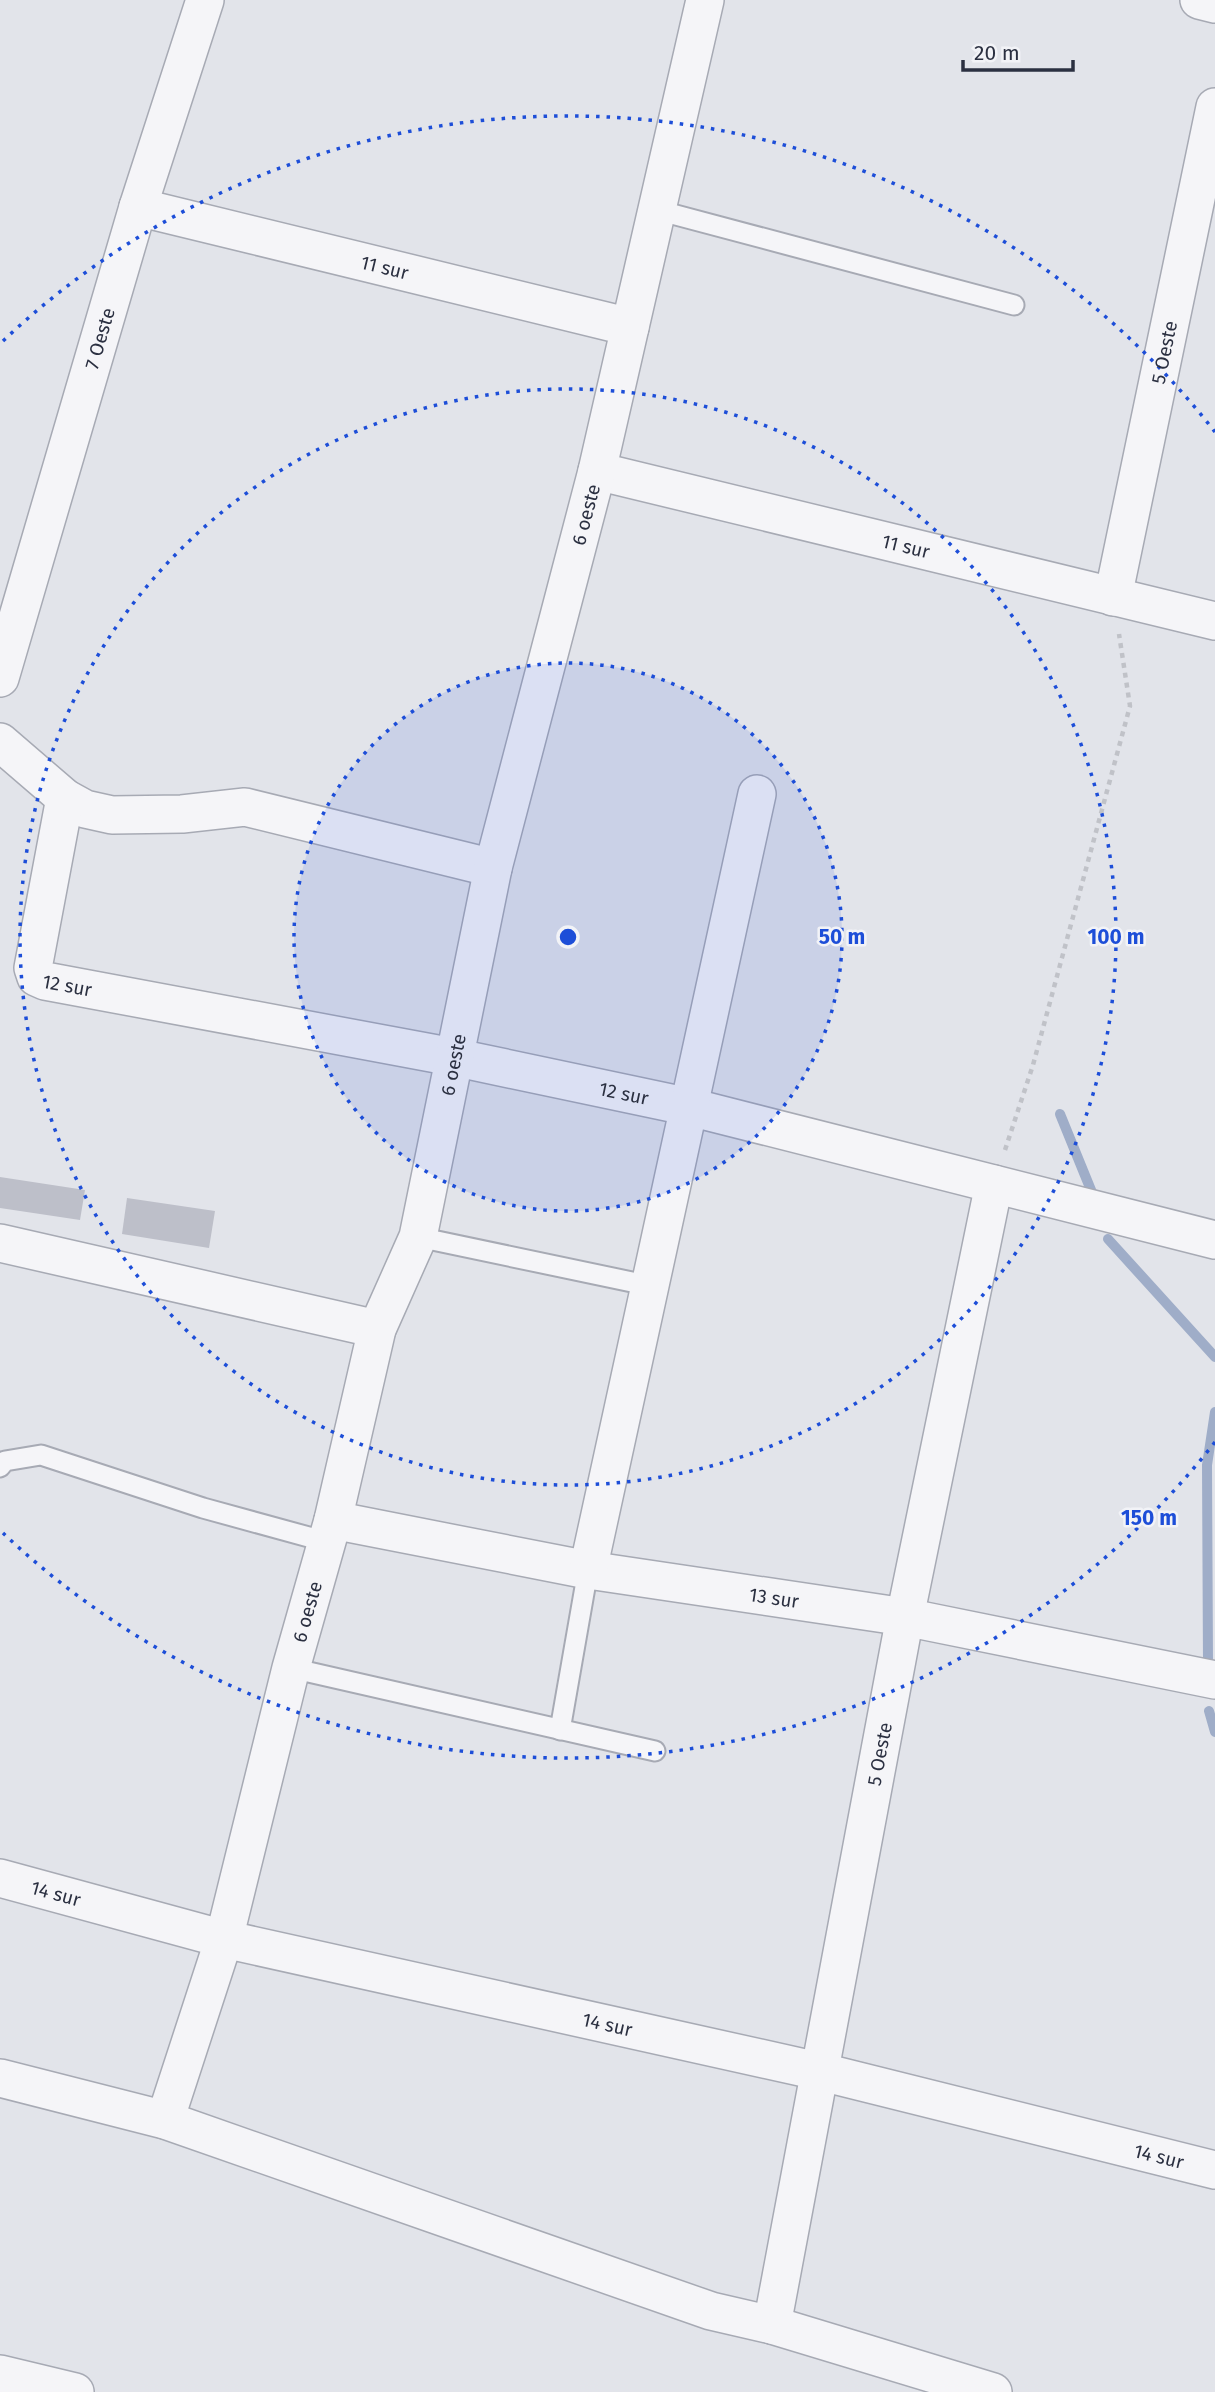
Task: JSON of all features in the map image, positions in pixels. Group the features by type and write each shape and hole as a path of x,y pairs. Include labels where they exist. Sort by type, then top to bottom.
{"street":[{"name":"7 Oeste","path":"0,678 138,207 205,0"},
{"name":"6 oeste","path":"165,2120 224,1939 291,1668 330,1531 377,1329 418,1237 493,869 597,471 705,0"},
{"path":"1199,0 1215,4"},
{"name":"5 Oeste","path":"1114,597 1215,107"},
{"name":"11 sur","path":"138,207 630,327"},
{"name":"11 sur","path":"597,471 1215,621"},
{"path":"0,742 65,799 85,809 112,815 182,814 245,807 493,869"},
{"path":"588,1570 690,1107 724,934 757,794"},
{"name":"12 sur","path":"65,799 33,968 36,977 45,981 453,1057 690,1107 1215,1240"},
{"name":"5 Oeste","path":"772,2325 905,1617 994,1184"},
{"path":"0,1243 377,1329"},
{"name":"13 sur","path":"330,1531 905,1617 1215,1681"},
{"name":"14 sur","path":"0,1878 224,1939 818,2071 1215,2170"},
{"path":"0,2078 165,2120 711,2311 772,2325 993,2392"},
{"path":"0,2374 75,2392"}],"lane":[{"path":"657,210 1014,305"},
{"path":"418,1237 651,1286"},
{"path":"0,1467 5,1461 41,1455 203,1508 330,1531"},
{"path":"560,1730 588,1570"},
{"path":"291,1668 655,1751"}],"path":[{"path":"994,1184 1033,1065 1130,706 1114,597"}],"building":[{"path":"0,1177 85,1190 80,1220 0,1208"},
{"path":"127,1198 215,1211 209,1248 122,1234"}],"waterway":[{"path":"1060,1114 1093,1195"},
{"path":"1108,1239 1215,1357"},
{"path":"1208,1664 1207,1465 1215,1412"},
{"path":"1209,1711 1215,1732"}]}
